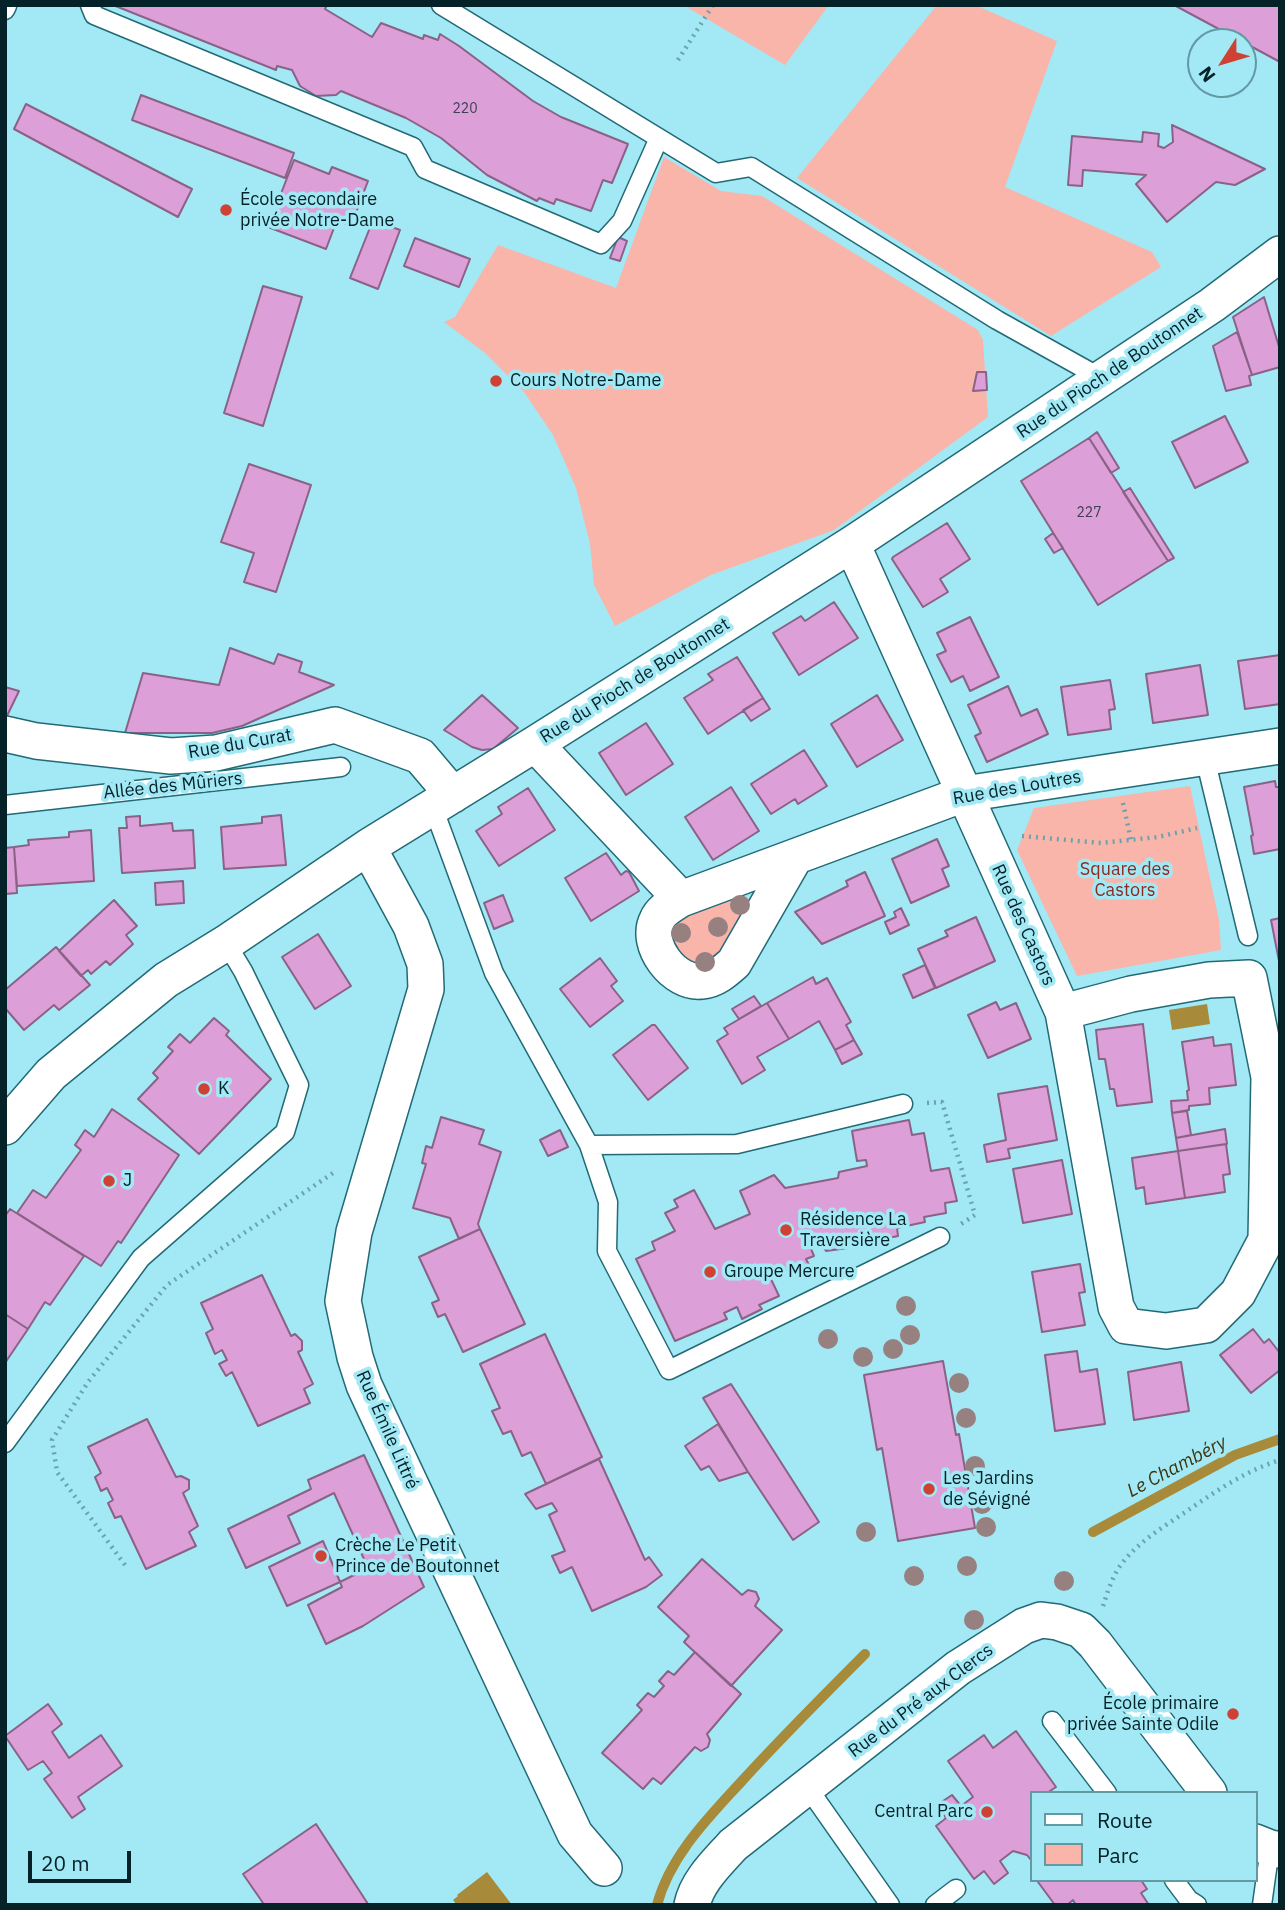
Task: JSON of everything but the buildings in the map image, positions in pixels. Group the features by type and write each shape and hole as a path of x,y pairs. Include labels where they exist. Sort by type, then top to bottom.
{"street":[{"name":"Rue du Pioch de Boutonnet","path":"5,1127 51,1074 166,980 368,847 852,544 1212,305 1280,254"},
{"name":"Rue des Castors","path":"852,544 1063,1012 1116,1307 1126,1326 1166,1331 1206,1325 1238,1293 1266,1240 1269,1077 1248,978 1209,980 1130,994 1063,1012"},
{"name":"Rue du Curat","path":"5,734 36,741 171,756 216,753 335,725 420,756 443,801"},
{"path":"535,744 681,899"},
{"name":"Rue des Loutres","path":"796,857 734,963 725,972 701,982 689,981 669,966 659,953 654,927 657,918 667,907 681,899 964,794 1280,746"},
{"name":"Rue Émile Littré","path":"368,847 411,926 425,964 426,989 354,1232 343,1301 355,1357 364,1385 575,1834 604,1868"},
{"name":"Rue du Pré aux Clercs","path":"692,1905 694,1896 708,1874 733,1845 958,1668 1024,1626 1041,1620 1081,1630 1095,1644 1207,1791"}],"lane":[{"path":"90,5 94,15 413,147 425,169 601,244 622,221 659,138"},
{"path":"441,5 716,173 751,167 997,320 1101,378"},
{"path":"1205,758 1248,936"},
{"name":"Allée des Mûriers","path":"5,805 341,767"},
{"path":"443,801 494,973 589,1145 608,1202 607,1251 669,1370 940,1237"},
{"path":"5,1443 141,1258 285,1132 299,1085 243,971 226,943"},
{"path":"589,1145 737,1144 903,1104"},
{"path":"1052,1721 1105,1791"},
{"path":"808,1787 890,1905"},
{"path":"1262,1905 1268,1847"},
{"path":"1176,1882 1196,1905"},
{"path":"936,1905 956,1889"}],"path":[{"path":"678,60 713,5"},
{"path":"982,834 1101,844 1158,837 1221,823"},
{"path":"903,1104 942,1102 975,1215 940,1237"},
{"path":"125,1565 57,1472 52,1440 88,1382 167,1285 332,1173 377,1150"},
{"path":"1095,1644 1110,1586 1121,1564 1144,1540 1219,1489 1264,1465 1280,1460"}],"green space":[{"path":"683,5 829,5 785,65"},
{"path":"937,5 975,5 1057,41 1005,187 1152,252 1161,267 1051,336 797,178"},
{"path":"664,157 721,191 762,196 978,330 983,340 988,417 834,530 711,575 615,626 594,585 590,544 576,488 553,435 524,392 485,353 444,322 455,317 498,245 616,288"},
{"name":"Square des Castors","path":"1190,786 1219,920 1221,950 1077,976 1017,850 1034,808"},
{"path":"739,895 748,898 751,904 727,948 708,965 690,965 671,945 672,922 676,917"}],"shaded area":[{"path":"1207,1004 1210,1024 1172,1030 1169,1010"},
{"path":"487,1872 512,1905 457,1905 453,1900 457,1895"}],"waterway":[{"name":"Le Chambéry","path":"1093,1532 1235,1455 1280,1439"},
{"path":"657,1905 671,1870 703,1824 771,1749 865,1654"}],"place":[{"name":"École secondaire privée Notre-Dame","path":"226,210"},
{"name":"Cours Notre-Dame","path":"496,381"},
{"name":"K","path":"204,1089"},
{"name":"J","path":"109,1181"},
{"name":"Résidence La Traversière","path":"786,1230"},
{"name":"Groupe Mercure","path":"710,1272"},
{"name":"Les Jardins de Sévigné","path":"929,1489"},
{"name":"Crèche Le Petit Prince de Boutonnet","path":"321,1556"},
{"name":"École primaire privée Sainte Odile","path":"1233,1714"},
{"name":"Central Parc","path":"987,1812"}]}
